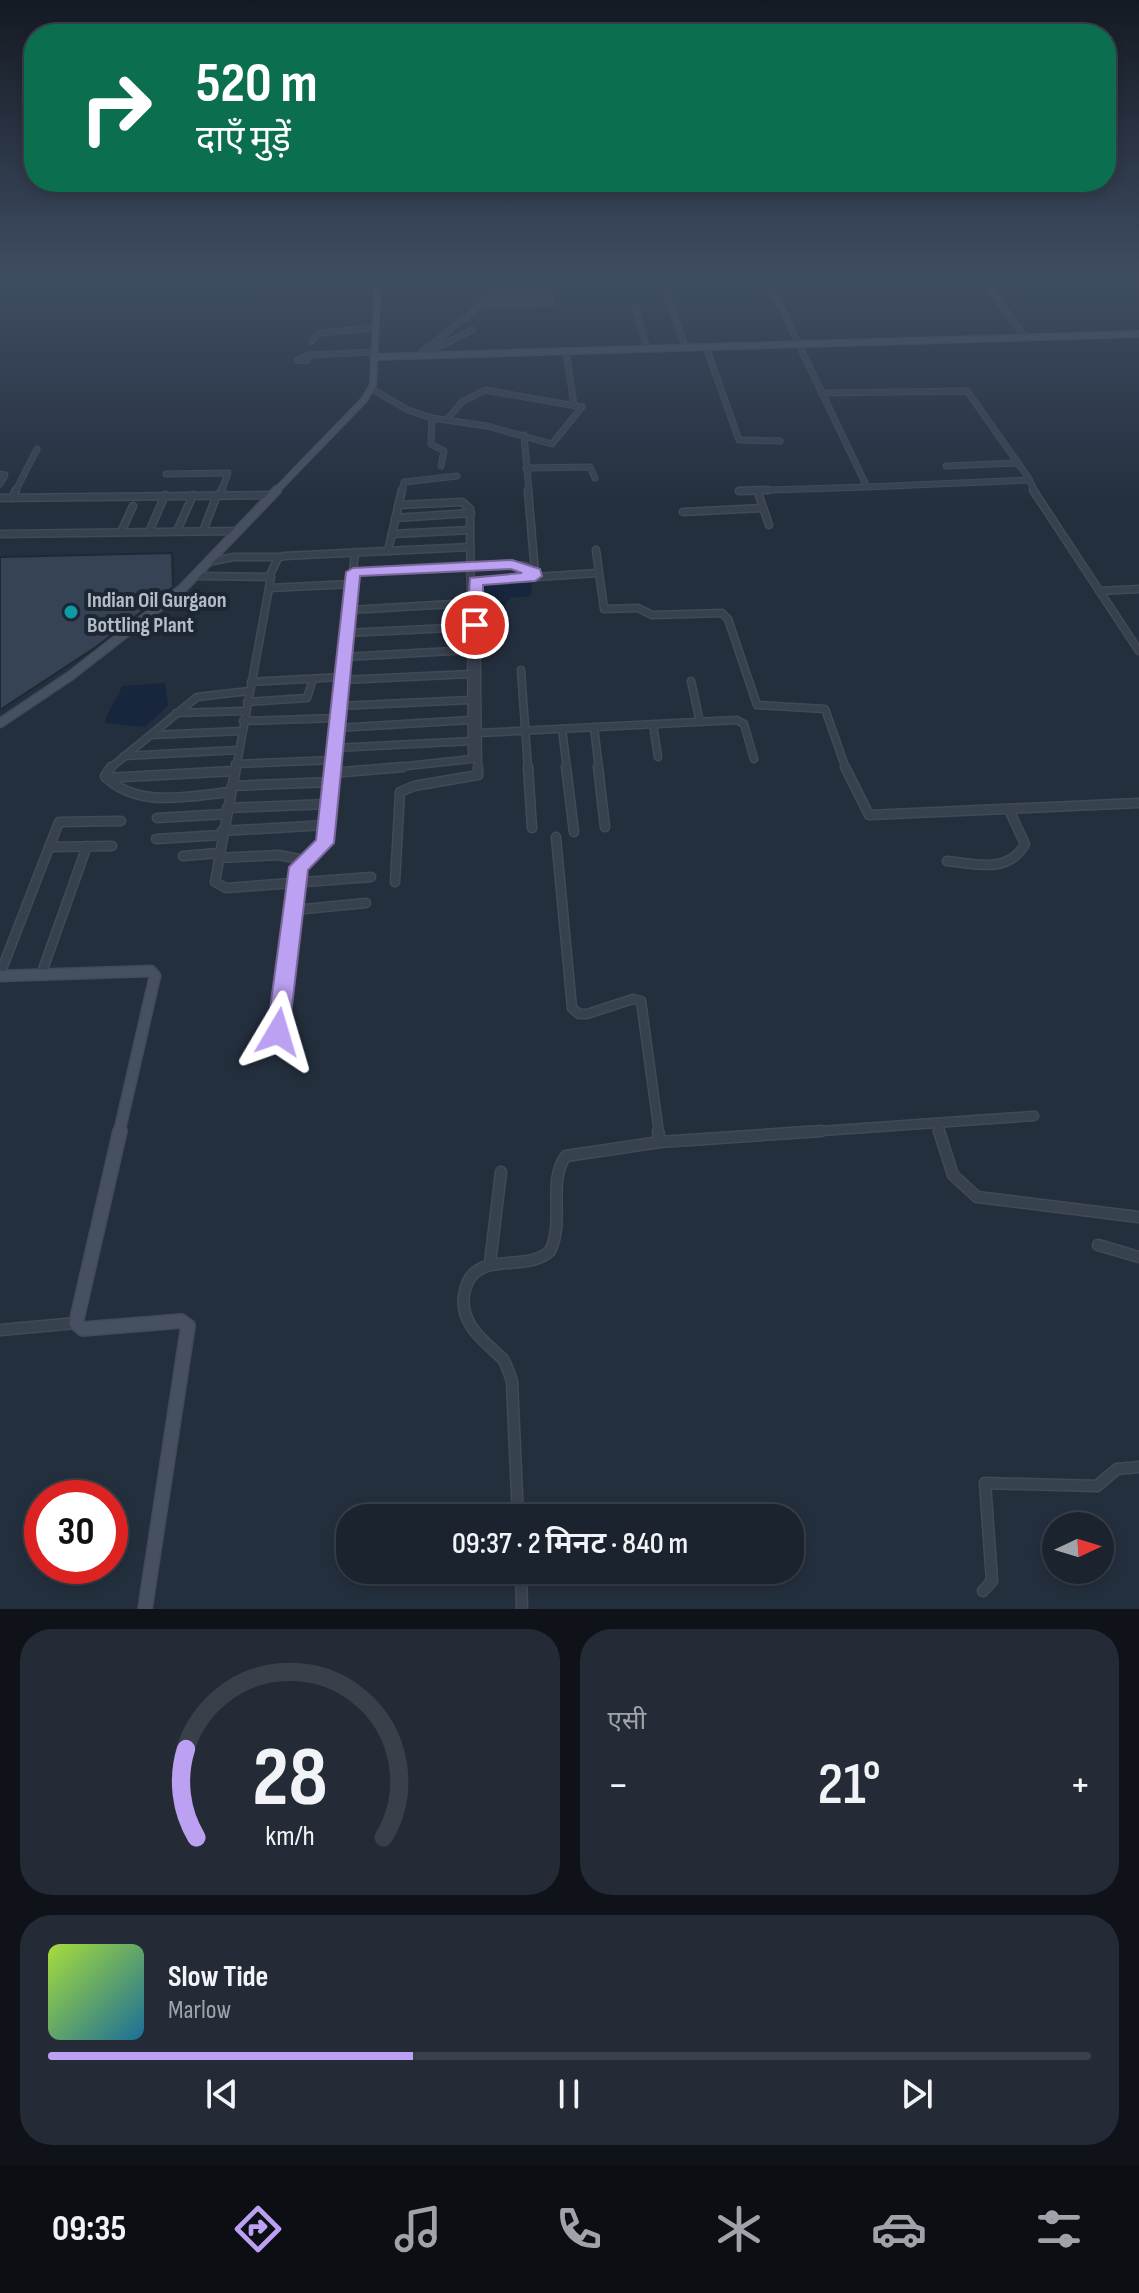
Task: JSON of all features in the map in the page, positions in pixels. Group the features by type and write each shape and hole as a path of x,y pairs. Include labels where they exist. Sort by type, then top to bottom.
{"street":[{"path":"0,723 88,662 195,576 372,389 373,355"},
{"path":"377,355 446,355"},
{"path":"567,355 574,405"},
{"path":"709,355 739,440 780,441"},
{"path":"804,355 867,487"},
{"path":"372,389 408,410 432,418 524,435 554,444 582,409 574,405 483,390 462,402 447,419"},
{"path":"821,393 964,389 1018,463 1139,651"},
{"path":"432,418 431,444 444,451 441,466"},
{"path":"524,435 535,574"},
{"path":"12,498 37,449"},
{"path":"946,466 1018,463"},
{"path":"526,468 590,467 595,478"},
{"path":"166,474 226,472 203,531"},
{"path":"0,474 5,475 0,484"},
{"path":"388,551 402,485 409,479 457,476"},
{"path":"739,491 1029,480"},
{"path":"757,490 769,525"},
{"path":"149,532 165,495"},
{"path":"177,531 193,495"},
{"path":"0,498 272,495"},
{"path":"106,778 137,798 472,759 471,513 468,505 462,502 398,505"},
{"path":"121,532 133,506"},
{"path":"683,512 763,508"},
{"path":"395,518 471,513"},
{"path":"392,534 470,530"},
{"path":"0,534 238,531"},
{"path":"208,562 234,557 470,547"},
{"path":"596,550 602,608 638,608 652,615 718,612 726,615 757,705 818,706 825,709 840,756 867,814 884,816 1139,803"},
{"path":"278,1032 297,883 303,860 323,846 355,552"},
{"path":"280,557 270,575 214,879 218,886 371,877"},
{"path":"353,572 521,565 535,574"},
{"path":"395,882 400,792 414,786 478,775 475,583 482,579 535,574 597,573"},
{"path":"195,576 270,575"},
{"path":"269,588 352,584"},
{"path":"1099,591 1139,589"},
{"path":"350,610 470,603"},
{"path":"347,633 470,627"},
{"path":"345,657 470,650"},
{"path":"521,670 532,828"},
{"path":"251,682 470,674"},
{"path":"247,702 307,698 313,679"},
{"path":"691,681 700,722"},
{"path":"106,778 110,768 201,695 249,691"},
{"path":"339,706 471,700"},
{"path":"176,713 245,711"},
{"path":"243,721 338,718"},
{"path":"337,728 471,720"},
{"path":"478,733 743,722 754,759"},
{"path":"653,724 658,757"},
{"path":"594,727 605,827"},
{"path":"562,729 574,832"},
{"path":"150,735 242,731"},
{"path":"335,748 472,741"},
{"path":"124,756 238,750"},
{"path":"106,778 334,760"},
{"path":"157,818 328,804"},
{"path":"947,861 1006,864 1017,860 1025,844 1009,810"},
{"path":"76,1323 155,976 151,971 0,975 59,822 121,821"},
{"path":"156,839 326,825"},
{"path":"556,837 572,1008 579,1014 587,1014 633,999 641,1001 660,1142"},
{"path":"41,975 87,846"},
{"path":"49,847 112,846"},
{"path":"183,856 279,855 303,860"},
{"path":"294,910 366,903"},
{"path":"517,1504 512,1381 504,1360 486,1351 468,1326 468,1282 490,1263 536,1261 548,1255 556,1236 559,1165 566,1156 660,1142 1034,1116"},
{"path":"938,1125 951,1176 960,1189 977,1197 1102,1210 1139,1217"},
{"path":"490,1263 501,1172"},
{"path":"1098,1245 1139,1257"},
{"path":"0,1330 76,1323 83,1329 181,1321 188,1326 145,1609"},
{"path":"983,1591 992,1581 985,1483 1097,1486 1117,1469 1139,1467"},
{"path":"521,1584 522,1609"}],"water":[{"path":"486,579 532,580 531,596 511,598 505,604 506,616 488,620 478,617 477,584"},
{"path":"165,683 168,706 145,727 105,723 122,686"}],"building":[{"name":"Indian Oil Gurgaon Bottling Plant","path":"172,553 173,587 96,647 0,710 0,557"}],"place":[{"name":"Indian Oil Gurgaon Bottling Plant","path":"71,612"}],"route":[{"path":"278,1032 299,867 303,860 325,843 353,572 512,565 525,566 535,572 535,576 476,581 475,625"}]}
